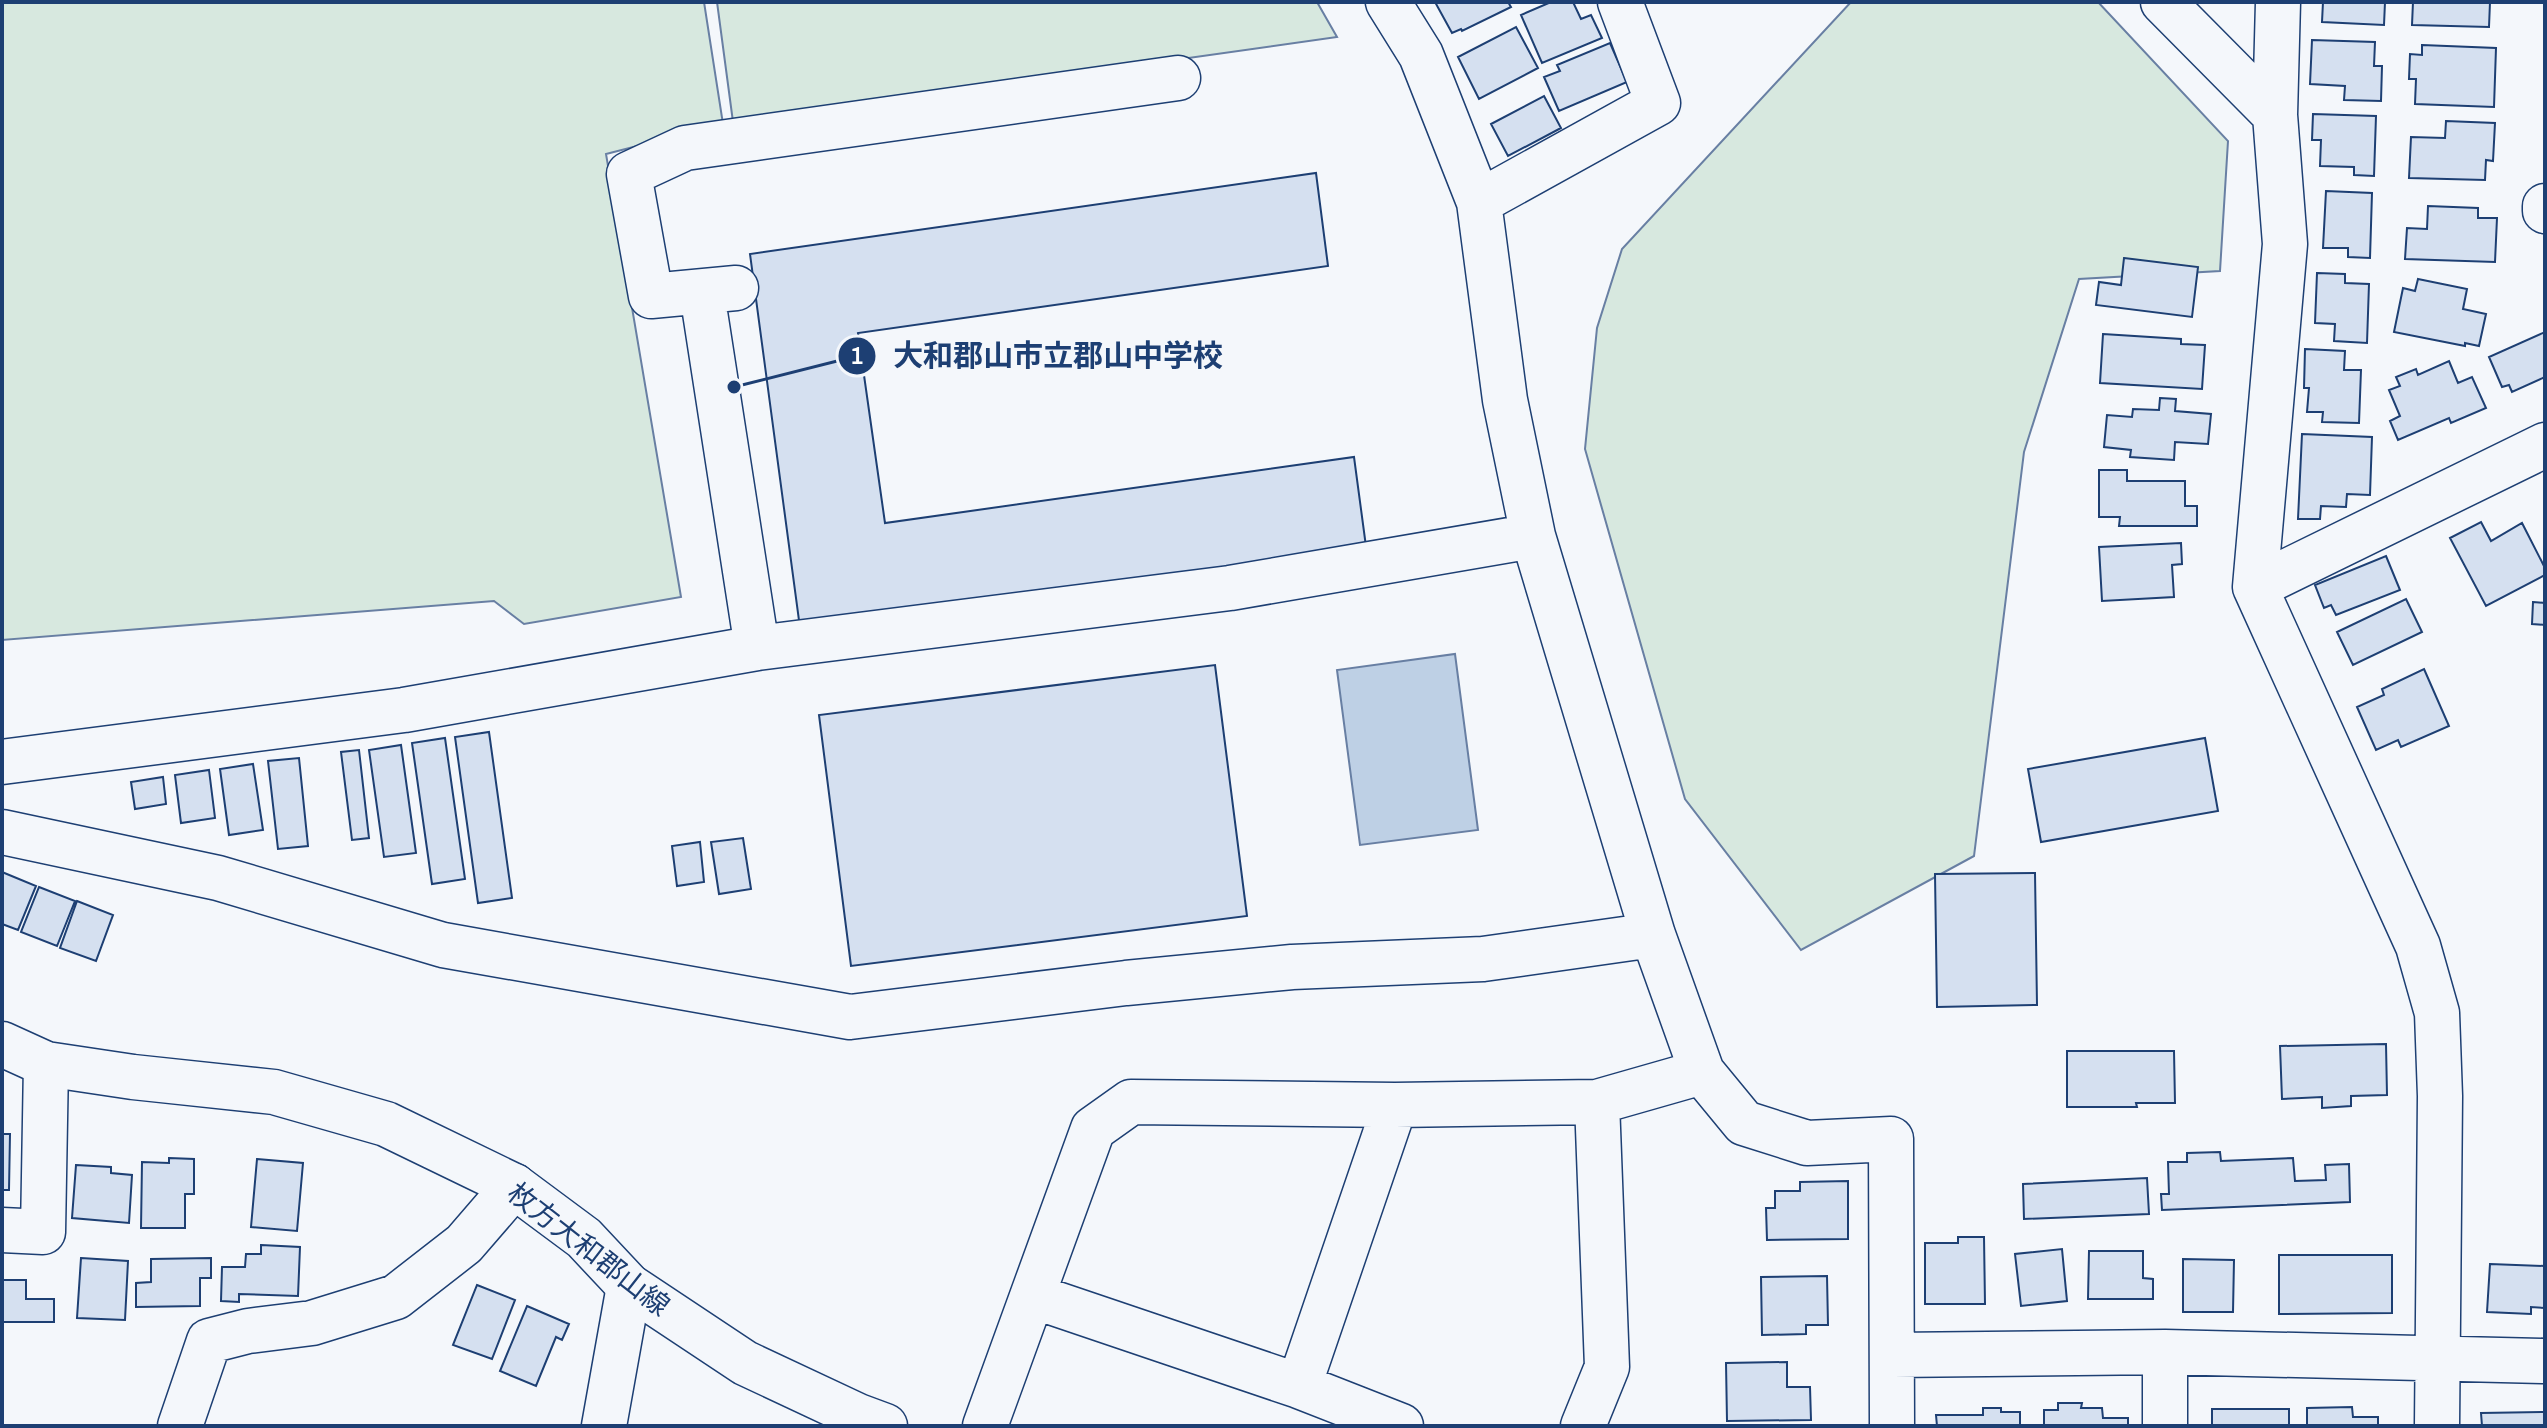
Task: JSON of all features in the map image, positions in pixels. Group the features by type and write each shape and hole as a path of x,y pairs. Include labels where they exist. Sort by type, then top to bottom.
{"street":[{"path":"1388,2 1421,55 1479,202 1505,400 1533,536 1653,935 1702,1072 1744,1123 1807,1143 1891,1139 1892,1426"},
{"path":"1479,202 1658,103 1620,2"},
{"path":"2163,2 2275,115"},
{"path":"2278,2 2275,115 2285,244 2255,587 2418,946 2437,1013 2440,1096 2437,1426"},
{"path":"757,648 719,290 651,296 629,174 685,148 1178,78"},
{"path":"2255,587 2545,445"},
{"path":"2,762 404,710 757,648 1230,588 1533,536"},
{"path":"2,832 218,878 443,945 850,1017 1277,968 1483,959 1653,935"},
{"name":"枚方大和郡山線","path":"2,1044 46,1064 274,1092 386,1124 514,1186 584,1238 629,1286 745,1363 885,1426"},
{"path":"2,1230 43,1232 46,1064"},
{"path":"985,1426 1093,1129 1131,1102 1395,1105 1597,1102 1702,1072"},
{"path":"1583,1426 1607,1367 1597,1102"},
{"path":"1299,1386 1395,1105"},
{"path":"180,1426 209,1341 248,1331 312,1323 396,1297 464,1244 514,1186"},
{"path":"604,1426 629,1286"},
{"path":"1033,1296 1299,1386 1401,1426"},
{"path":"2165,1352 2165,1426"},
{"path":"1893,1355 2165,1352 2545,1361"}],"shaded area":[{"path":"2,2 704,2 723,124 606,154 681,597 524,624 494,601 2,640"},
{"path":"717,2 1317,2 1337,37 733,122"},
{"path":"1851,2 2098,2 2228,141 2220,271 2079,279 2024,452 1974,856 1801,950 1685,799 1585,449 1597,328 1622,249"}],"water":[{"path":"1455,654 1478,830 1360,845 1337,670"}],"building":[{"path":"1435,2 1508,2 1511,7 1452,33"},
{"path":"1551,2 1573,2 1581,19 1591,15 1602,38 1542,63 1521,15"},
{"path":"2323,2 2385,2 2384,25 2322,22"},
{"path":"2413,2 2490,2 2489,27 2412,25"},
{"path":"1516,27 1538,68 1479,99 1458,57"},
{"path":"2312,40 2375,42 2374,66 2382,66 2381,101 2344,100 2345,86 2310,84"},
{"path":"1610,43 1627,82 1559,111 1544,77 1560,71 1557,65"},
{"path":"2422,45 2496,48 2494,107 2415,104 2416,79 2409,79 2410,54 2422,55"},
{"path":"1544,96 1561,128 1508,156 1491,124"},
{"path":"2313,114 2376,116 2374,176 2354,175 2354,167 2320,166 2321,140 2312,140"},
{"path":"2446,121 2495,123 2493,161 2486,160 2485,180 2409,178 2411,137 2445,138"},
{"path":"1316,173 1328,266 858,333 885,523 1354,457 1367,554 800,628 750,254"},
{"path":"2326,191 2372,193 2370,258 2348,257 2348,248 2323,248"},
{"path":"2428,206 2478,208 2478,218 2497,218 2495,262 2405,259 2407,228 2427,229"},
{"path":"2124,258 2198,267 2192,317 2096,305 2099,282 2121,285"},
{"path":"2317,273 2345,274 2345,283 2369,284 2367,343 2334,341 2335,324 2315,323"},
{"path":"2418,279 2467,289 2463,309 2486,314 2479,346 2394,332 2403,288 2415,291"},
{"path":"2545,332 2545,377 2512,392 2509,385 2502,387 2489,357"},
{"path":"2103,334 2181,339 2181,344 2205,345 2202,389 2100,383"},
{"path":"2305,349 2345,351 2344,370 2361,370 2359,423 2322,422 2323,412 2307,412 2309,388 2304,388"},
{"path":"2449,361 2458,383 2472,377 2486,408 2451,423 2449,418 2398,440 2390,421 2400,416 2389,390 2400,386 2396,377 2416,369 2418,375"},
{"path":"2160,398 2176,399 2175,411 2211,414 2208,444 2175,442 2174,460 2130,457 2131,450 2104,447 2107,415 2132,417 2133,409 2159,410"},
{"path":"2302,434 2372,437 2370,495 2347,494 2346,507 2321,506 2320,519 2298,519"},
{"path":"2099,470 2127,470 2127,481 2185,481 2185,506 2197,506 2197,526 2119,526 2120,517 2099,517"},
{"path":"2481,522 2491,541 2522,523 2545,568 2545,575 2486,606 2450,538"},
{"path":"2181,543 2182,564 2172,565 2174,597 2102,601 2099,547"},
{"path":"2386,556 2400,590 2336,615 2331,605 2324,608 2315,585"},
{"path":"2406,599 2422,632 2353,665 2337,632"},
{"path":"2533,602 2545,603 2545,625 2532,624"},
{"path":"1215,665 1247,916 851,966 819,715"},
{"path":"2424,669 2449,726 2401,747 2398,740 2376,750 2357,707 2384,695 2382,689"},
{"path":"489,732 512,898 478,903 455,737"},
{"path":"445,738 465,879 432,884 412,743"},
{"path":"2205,738 2218,811 2041,842 2028,769"},
{"path":"401,745 416,853 384,857 369,750"},
{"path":"359,750 369,838 352,840 341,752"},
{"path":"299,758 308,846 278,849 268,761"},
{"path":"253,764 263,830 229,835 220,769"},
{"path":"209,770 215,818 181,823 175,775"},
{"path":"163,777 166,804 135,809 131,782"},
{"path":"743,838 751,889 719,894 711,842"},
{"path":"700,842 704,882 677,886 672,846"},
{"path":"2,872 36,886 18,930 2,924"},
{"path":"2035,873 2037,1005 1937,1007 1935,874"},
{"path":"39,887 75,901 57,946 21,932"},
{"path":"77,901 113,915 96,961 60,948"},
{"path":"2386,1044 2387,1095 2351,1096 2351,1106 2322,1108 2322,1097 2282,1099 2280,1046"},
{"path":"2067,1051 2174,1051 2175,1103 2136,1103 2137,1107 2067,1107"},
{"path":"2,1134 10,1134 9,1190 2,1190"},
{"path":"2220,1152 2221,1161 2293,1158 2295,1181 2326,1180 2325,1165 2349,1164 2350,1202 2162,1210 2161,1194 2169,1194 2168,1162 2187,1162 2187,1153"},
{"path":"169,1158 194,1159 194,1194 185,1194 185,1228 141,1228 142,1162 169,1163"},
{"path":"257,1159 303,1163 297,1231 251,1227"},
{"path":"76,1165 111,1167 111,1173 132,1175 129,1223 72,1218"},
{"path":"2147,1178 2149,1214 2024,1219 2023,1184"},
{"path":"1848,1181 1848,1239 1767,1240 1766,1208 1775,1208 1775,1191 1800,1191 1800,1182"},
{"path":"1958,1237 1984,1237 1985,1304 1925,1304 1925,1243 1958,1243"},
{"path":"261,1245 300,1247 298,1296 239,1294 239,1302 221,1301 222,1267 245,1267 246,1254 261,1254"},
{"path":"2062,1249 2067,1301 2021,1306 2015,1254"},
{"path":"2089,1251 2143,1251 2143,1278 2153,1279 2153,1299 2088,1299"},
{"path":"2279,1255 2392,1255 2392,1313 2279,1314"},
{"path":"81,1258 128,1261 125,1320 77,1318"},
{"path":"211,1258 211,1278 200,1278 200,1306 136,1307 136,1283 151,1282 151,1259"},
{"path":"2183,1259 2234,1260 2233,1312 2183,1312"},
{"path":"2490,1264 2545,1266 2545,1308 2531,1307 2531,1314 2487,1312"},
{"path":"1827,1276 1828,1325 1806,1325 1806,1334 1762,1335 1761,1277"},
{"path":"2,1280 26,1280 26,1299 54,1299 54,1322 2,1322"},
{"path":"477,1285 515,1300 492,1359 453,1345"},
{"path":"527,1306 569,1324 562,1340 556,1337 536,1386 500,1371"},
{"path":"1787,1362 1787,1387 1810,1387 1811,1420 1727,1421 1726,1363"},
{"path":"2058,1403 2082,1403 2081,1408 2102,1408 2103,1418 2128,1418 2128,1426 2044,1426 2044,1410 2058,1410"},
{"path":"2352,1407 2353,1417 2378,1417 2378,1426 2307,1426 2307,1408"},
{"path":"1983,1408 2020,1412 2020,1426 1937,1426 1936,1415 1983,1415"},
{"path":"2212,1409 2289,1409 2289,1426 2212,1426"},
{"path":"2545,1412 2545,1426 2482,1426 2481,1413"}],"place":[{"name":"大和郡山市立郡山中学校","path":"734,387"}]}
